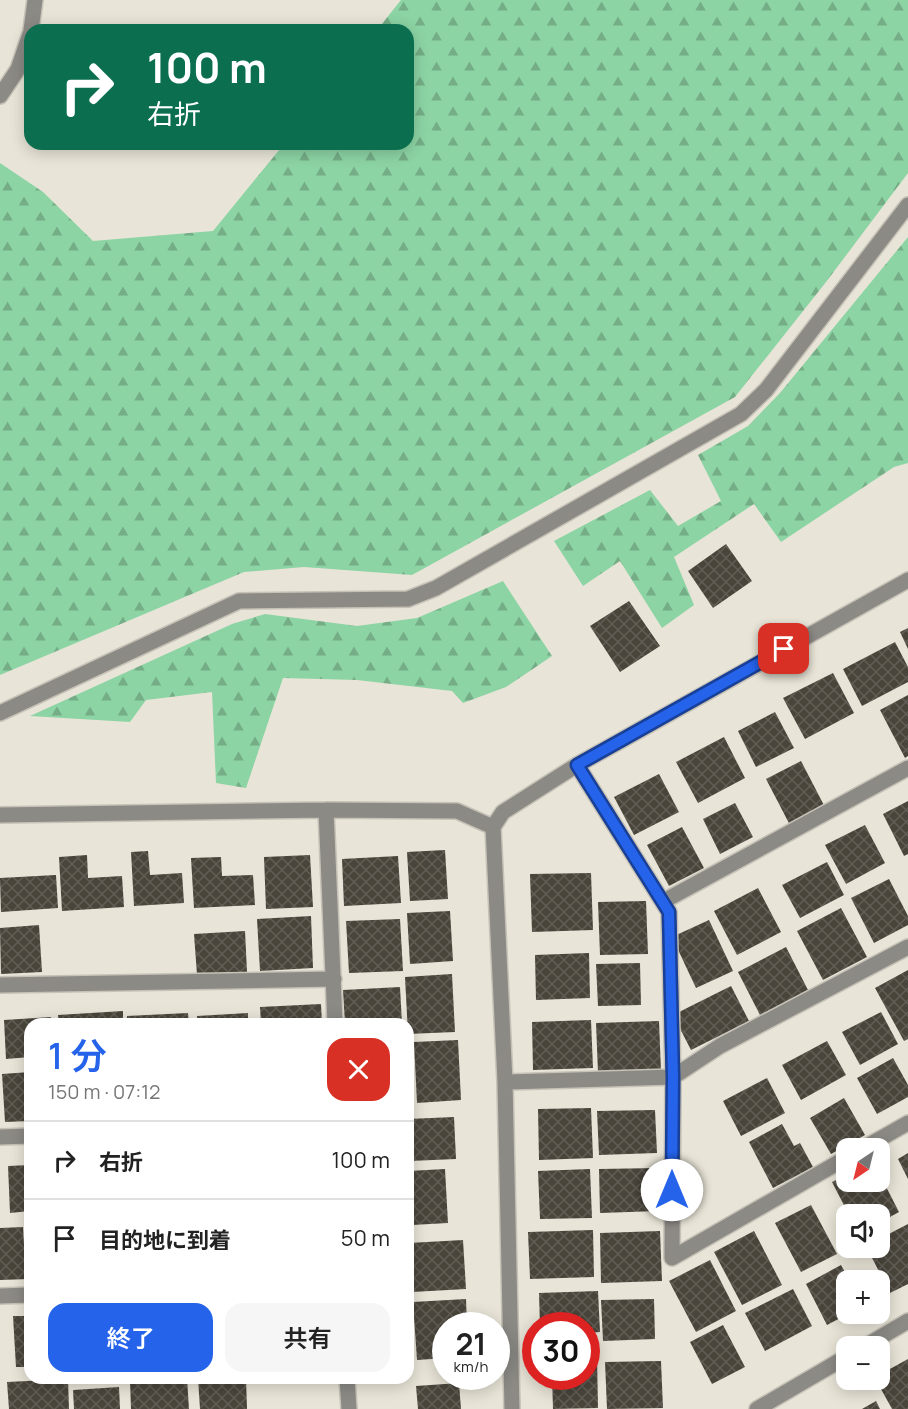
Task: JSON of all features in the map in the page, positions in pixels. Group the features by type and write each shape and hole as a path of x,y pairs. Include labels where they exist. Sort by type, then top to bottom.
{"street":[{"path":"31,24 35,0"},
{"path":"0,96 18,69 24,50"},
{"path":"0,712 238,601 408,599 436,588 741,414 766,390 908,205"},
{"path":"512,1409 505,1082 493,826 503,812 522,798 577,765 908,580"},
{"path":"577,765 669,912 673,1077 672,1257 836,1164"},
{"path":"663,901 908,768"},
{"path":"0,815 326,810 457,811 493,826"},
{"path":"326,810 335,1018"},
{"path":"505,1082 673,1077 720,1046 908,947"},
{"path":"0,985 334,979"},
{"path":"881,1138 908,1123"},
{"path":"0,1137 24,1136"},
{"path":"0,1296 24,1295"},
{"path":"883,1336 908,1321"},
{"path":"756,1409 836,1363"},
{"path":"347,1384 349,1409"}],"green space":[{"path":"401,0 908,0 908,173 735,397 412,575 304,567 244,572 0,675 0,163 43,192 93,241 213,231 279,150 414,150 414,24 382,24"},
{"path":"908,237 908,463 894,467 781,542 754,504 674,557 694,605 662,628 620,561 583,586 554,541 650,490 678,526 721,501 698,455 748,426 780,393"},
{"path":"503,581 552,656 506,687 463,703 452,691 357,680 283,678 246,788 216,783 212,692 146,700 130,722 30,716 232,624 265,614 357,626 417,618"}],"building":[{"path":"726,544 752,581 713,608 688,571"},
{"path":"629,601 660,646 620,672 590,626"},
{"path":"908,628 908,649 900,632"},
{"path":"895,642 908,667 908,682 862,706 843,669"},
{"path":"833,673 854,713 805,739 783,698"},
{"path":"908,695 908,756 905,758 880,710"},
{"path":"775,712 794,748 756,767 738,731"},
{"path":"724,737 745,778 698,803 676,762"},
{"path":"801,761 827,811 792,829 766,779"},
{"path":"659,774 679,812 634,835 614,797"},
{"path":"908,801 908,854 904,856 883,814"},
{"path":"735,803 753,837 720,854 703,819"},
{"path":"865,825 885,863 846,884 825,845"},
{"path":"682,827 704,868 669,886 647,845"},
{"path":"445,850 448,899 410,901 407,852"},
{"path":"148,851 150,875 182,873 184,903 134,906 131,852"},
{"path":"87,855 88,878 122,876 124,907 62,911 59,857"},
{"path":"310,855 313,907 266,909 264,857"},
{"path":"398,856 401,903 344,906 342,859"},
{"path":"221,857 222,876 253,875 255,905 194,908 191,858"},
{"path":"827,862 844,895 800,918 782,885"},
{"path":"591,873 593,930 532,932 530,874"},
{"path":"56,875 58,908 1,912 0,878"},
{"path":"889,879 908,916 908,925 874,943 851,898"},
{"path":"758,888 781,932 737,955 714,911"},
{"path":"646,901 648,954 600,955 598,902"},
{"path":"841,908 867,957 823,980 797,931"},
{"path":"450,911 453,961 410,964 407,913"},
{"path":"311,916 313,968 260,971 257,919"},
{"path":"400,919 403,971 349,973 346,921"},
{"path":"709,920 733,971 696,988 672,937"},
{"path":"39,925 42,972 1,974 0,928"},
{"path":"245,931 247,972 197,975 194,934"},
{"path":"786,947 808,990 760,1015 738,972"},
{"path":"589,953 590,998 536,1000 535,955"},
{"path":"640,963 641,1005 598,1006 596,964"},
{"path":"908,970 908,1039 904,1041 875,988"},
{"path":"452,974 455,1032 414,1034 414,1018 407,1018 405,977"},
{"path":"731,986 749,1021 691,1050 673,1015"},
{"path":"400,987 402,1018 345,1018 343,990"},
{"path":"321,1004 322,1018 261,1018 260,1007"},
{"path":"123,1011 123,1018 58,1018 58,1015"},
{"path":"881,1012 898,1044 860,1065 842,1032"},
{"path":"188,1013 188,1018 127,1018 127,1016"},
{"path":"248,1013 248,1018 197,1018 197,1016"},
{"path":"24,1019 24,1058 6,1059 4,1020"},
{"path":"591,1020 593,1068 533,1070 532,1022"},
{"path":"659,1021 661,1071 598,1073 596,1023"},
{"path":"458,1040 461,1100 417,1103 414,1042"},
{"path":"827,1041 846,1075 801,1100 782,1065"},
{"path":"893,1058 908,1085 908,1097 877,1114 857,1078"},
{"path":"24,1072 24,1121 5,1122 2,1074"},
{"path":"767,1078 785,1113 741,1136 723,1101"},
{"path":"844,1098 865,1135 860,1138 836,1138 836,1151 831,1154 810,1118"},
{"path":"591,1108 593,1158 539,1160 538,1109"},
{"path":"655,1110 657,1153 599,1155 597,1111"},
{"path":"454,1117 456,1159 414,1161 414,1119"},
{"path":"782,1124 794,1146 800,1143 813,1167 773,1188 749,1142"},
{"path":"908,1153 908,1179 898,1159"},
{"path":"24,1165 24,1212 10,1213 8,1166"},
{"path":"656,1168 658,1211 600,1213 599,1169"},
{"path":"445,1169 448,1223 414,1225 414,1171"},
{"path":"590,1169 592,1218 540,1219 538,1171"},
{"path":"837,1192 889,1192 899,1212 890,1217 890,1204 843,1204"},
{"path":"811,1205 836,1254 801,1272 775,1223"},
{"path":"908,1224 908,1284 890,1293 890,1270 878,1270 872,1258 890,1258 890,1233"},
{"path":"23,1227 24,1279 0,1280 0,1228"},
{"path":"593,1230 594,1277 530,1279 528,1232"},
{"path":"660,1231 662,1281 601,1283 600,1233"},
{"path":"754,1231 782,1285 742,1305 714,1252"},
{"path":"463,1240 466,1289 414,1292 414,1243"},
{"path":"710,1260 736,1311 696,1332 669,1281"},
{"path":"841,1265 844,1270 836,1270 836,1320 827,1325 806,1284"},
{"path":"793,1289 812,1326 765,1351 745,1313"},
{"path":"598,1291 599,1312 540,1312 539,1293"},
{"path":"466,1299 466,1312 432,1312 432,1359 417,1360 414,1302"},
{"path":"654,1299 655,1339 603,1341 601,1300"},
{"path":"13,1316 24,1316 24,1367 16,1367"},
{"path":"723,1325 745,1367 712,1384 690,1342"},
{"path":"908,1359 908,1409 892,1409 882,1390 890,1390 890,1369"},
{"path":"661,1361 663,1408 607,1409 605,1362"},
{"path":"7,1382 68,1384 69,1409 9,1409"},
{"path":"130,1384 187,1384 189,1409 131,1409"},
{"path":"198,1384 246,1384 247,1409 200,1409"},
{"path":"432,1385 432,1390 460,1390 461,1409 418,1409 416,1386"},
{"path":"119,1387 120,1409 74,1409 73,1390"},
{"path":"552,1390 598,1390 598,1408 553,1409"},
{"path":"876,1401 880,1409 862,1409"}],"route":[{"path":"672,1190 673,1077 669,912 577,765 784,649"}]}
